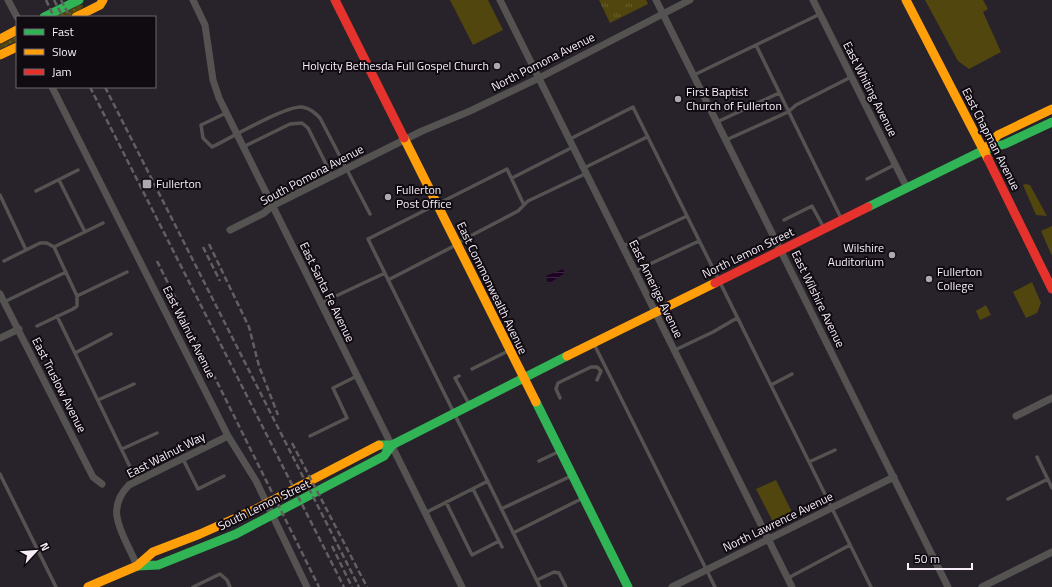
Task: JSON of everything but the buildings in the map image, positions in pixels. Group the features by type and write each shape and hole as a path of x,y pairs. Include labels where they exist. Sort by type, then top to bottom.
{"street":[{"path":"8,0 16,16"},
{"path":"46,16 79,0"},
{"path":"78,16 100,5 103,0"},
{"name":"East Santa Fe Avenue","path":"193,0 205,25 215,86 226,113 462,587"},
{"name":"East Commonwealth Avenue","path":"335,0 628,587"},
{"name":"East Amerige Avenue","path":"500,0 792,587"},
{"name":"East Wilshire Avenue","path":"656,0 782,250 948,587"},
{"name":"North Pomona Avenue","path":"405,140 539,78 690,0"},
{"name":"East Whiting Avenue","path":"813,0 907,188"},
{"name":"East Chapman Avenue","path":"906,0 984,150 1052,289"},
{"path":"0,39 16,31"},
{"path":"0,55 16,47"},
{"name":"East Walnut Avenue","path":"53,88 228,436 256,481 307,587"},
{"name":"North Lemon Street","path":"984,150 998,135 1052,109"},
{"name":"North Lemon Street","path":"523,378 984,150 1005,144 1052,122"},
{"name":"South Pomona Avenue","path":"230,230 264,213 272,206 405,140"},
{"name":"East Truslow Avenue","path":"0,294 93,477 102,484"},
{"path":"0,338 19,329"},
{"name":"South Lemon Street","path":"137,566 158,565 236,534 290,507 384,456 392,445 523,378"},
{"path":"1016,416 1052,398"},
{"name":"East Walnut Way","path":"137,566 117,521 117,501 122,492 129,485 228,436"},
{"name":"South Lemon Street","path":"88,587 137,566 153,552 232,521 377,445 392,445"},
{"path":"132,471 137,481"},
{"name":"North Lawrence Avenue","path":"672,587 894,477"},
{"path":"982,587 1052,552"}],"lane":[{"path":"694,75 820,14"},
{"path":"756,46 842,220"},
{"path":"726,140 788,112 796,105 852,77"},
{"path":"717,122 779,92"},
{"path":"226,113 201,125 203,138 212,147 286,110 302,107 309,109 320,118 370,214"},
{"path":"570,139 633,107 871,587"},
{"path":"243,147 290,124 302,123 308,128 332,176"},
{"path":"388,280 518,211 528,201 647,137"},
{"path":"512,178 574,147"},
{"path":"867,179 896,164"},
{"path":"524,205 507,169 368,239 540,587"},
{"path":"36,191 78,170"},
{"path":"59,180 85,232"},
{"path":"0,195 26,250"},
{"path":"784,220 812,206 824,229"},
{"path":"623,246 686,216"},
{"path":"54,247 103,223"},
{"path":"636,272 699,240"},
{"path":"4,261 40,244 47,243 54,247 77,296 77,306 37,326"},
{"path":"4,302 66,272"},
{"path":"77,296 127,272"},
{"path":"321,303 385,273"},
{"path":"57,316 132,471"},
{"path":"675,350 713,332 737,318"},
{"path":"75,353 111,334"},
{"path":"594,343 715,587"},
{"path":"472,369 510,350"},
{"path":"560,398 556,389 558,383 591,367 596,367 600,372 597,380"},
{"path":"771,385 792,374"},
{"path":"310,436 347,418 333,388 357,376"},
{"path":"459,376 455,378 469,405"},
{"path":"98,400 134,384"},
{"path":"122,449 158,433"},
{"path":"809,462 835,450"},
{"path":"539,461 560,451"},
{"path":"1037,457 1052,488"},
{"path":"183,458 198,489 224,476"},
{"path":"0,474 56,587"},
{"path":"501,509 572,475"},
{"path":"1008,499 1048,479"},
{"path":"425,513 488,481"},
{"path":"473,489 502,547"},
{"path":"513,533 584,498"},
{"path":"446,502 472,555 499,541"},
{"path":"788,578 850,545"},
{"path":"537,580 554,572 559,573 566,587"},
{"path":"194,587 220,574 227,580 230,587"}],"green space":[{"path":"450,0 488,0 503,30 473,45"},
{"path":"599,0 646,0 648,4 610,23"},
{"path":"925,0 983,0 988,9 983,12 1001,52 969,69 958,61"},
{"path":"83,5 80,10 74,14 57,16"},
{"path":"16,37 16,41 0,49 0,45"},
{"path":"1023,185 1030,185 1047,216 1036,215"},
{"path":"1052,226 1052,256 1041,231"},
{"path":"1032,282 1041,303 1037,313 1026,318 1013,292"},
{"path":"986,305 991,315 980,320 976,311"},
{"path":"776,480 793,514 774,524 756,489"}],"shaded area":[{"path":"563,269 565,273 548,284 546,276"}],"railway":[{"path":"46,0 54,16"},
{"path":"54,0 62,16"},
{"path":"61,0 69,16"},
{"path":"91,88 344,587"},
{"path":"106,88 359,587"},
{"path":"209,244 249,327 259,366 278,415"},
{"path":"203,247 220,281"},
{"path":"157,261 319,587"},
{"path":"292,443 367,587"},
{"path":"332,546 352,587"}],"traffic: fast":[{"path":"46,16 79,0"},
{"path":"868,207 984,150 1005,144 1052,122"},
{"path":"379,445 392,445 567,356"},
{"path":"536,402 628,587"},
{"path":"137,566 158,565 236,534 384,456 392,445"}],"traffic: slow":[{"path":"78,16 100,5 103,0"},
{"path":"906,0 988,159"},
{"path":"0,39 16,31"},
{"path":"0,55 16,47"},
{"path":"984,150 998,135 1052,109"},
{"path":"404,138 536,402"},
{"path":"567,356 715,283"},
{"path":"88,587 137,566 153,552 200,534 256,509 379,445"}],"traffic: jam":[{"path":"335,0 404,138"},
{"path":"988,159 1052,289"},
{"path":"715,283 868,207"}],"place":[{"name":"Holycity Bethesda Full Gospel Church","path":"497,66"},
{"name":"First Baptist Church of Fullerton","path":"678,99"},
{"name":"Fullerton","path":"147,184"},
{"name":"Fullerton Post Office","path":"388,197"},
{"name":"Wilshire Auditorium","path":"892,255"},
{"name":"Fullerton College","path":"929,279"}]}
